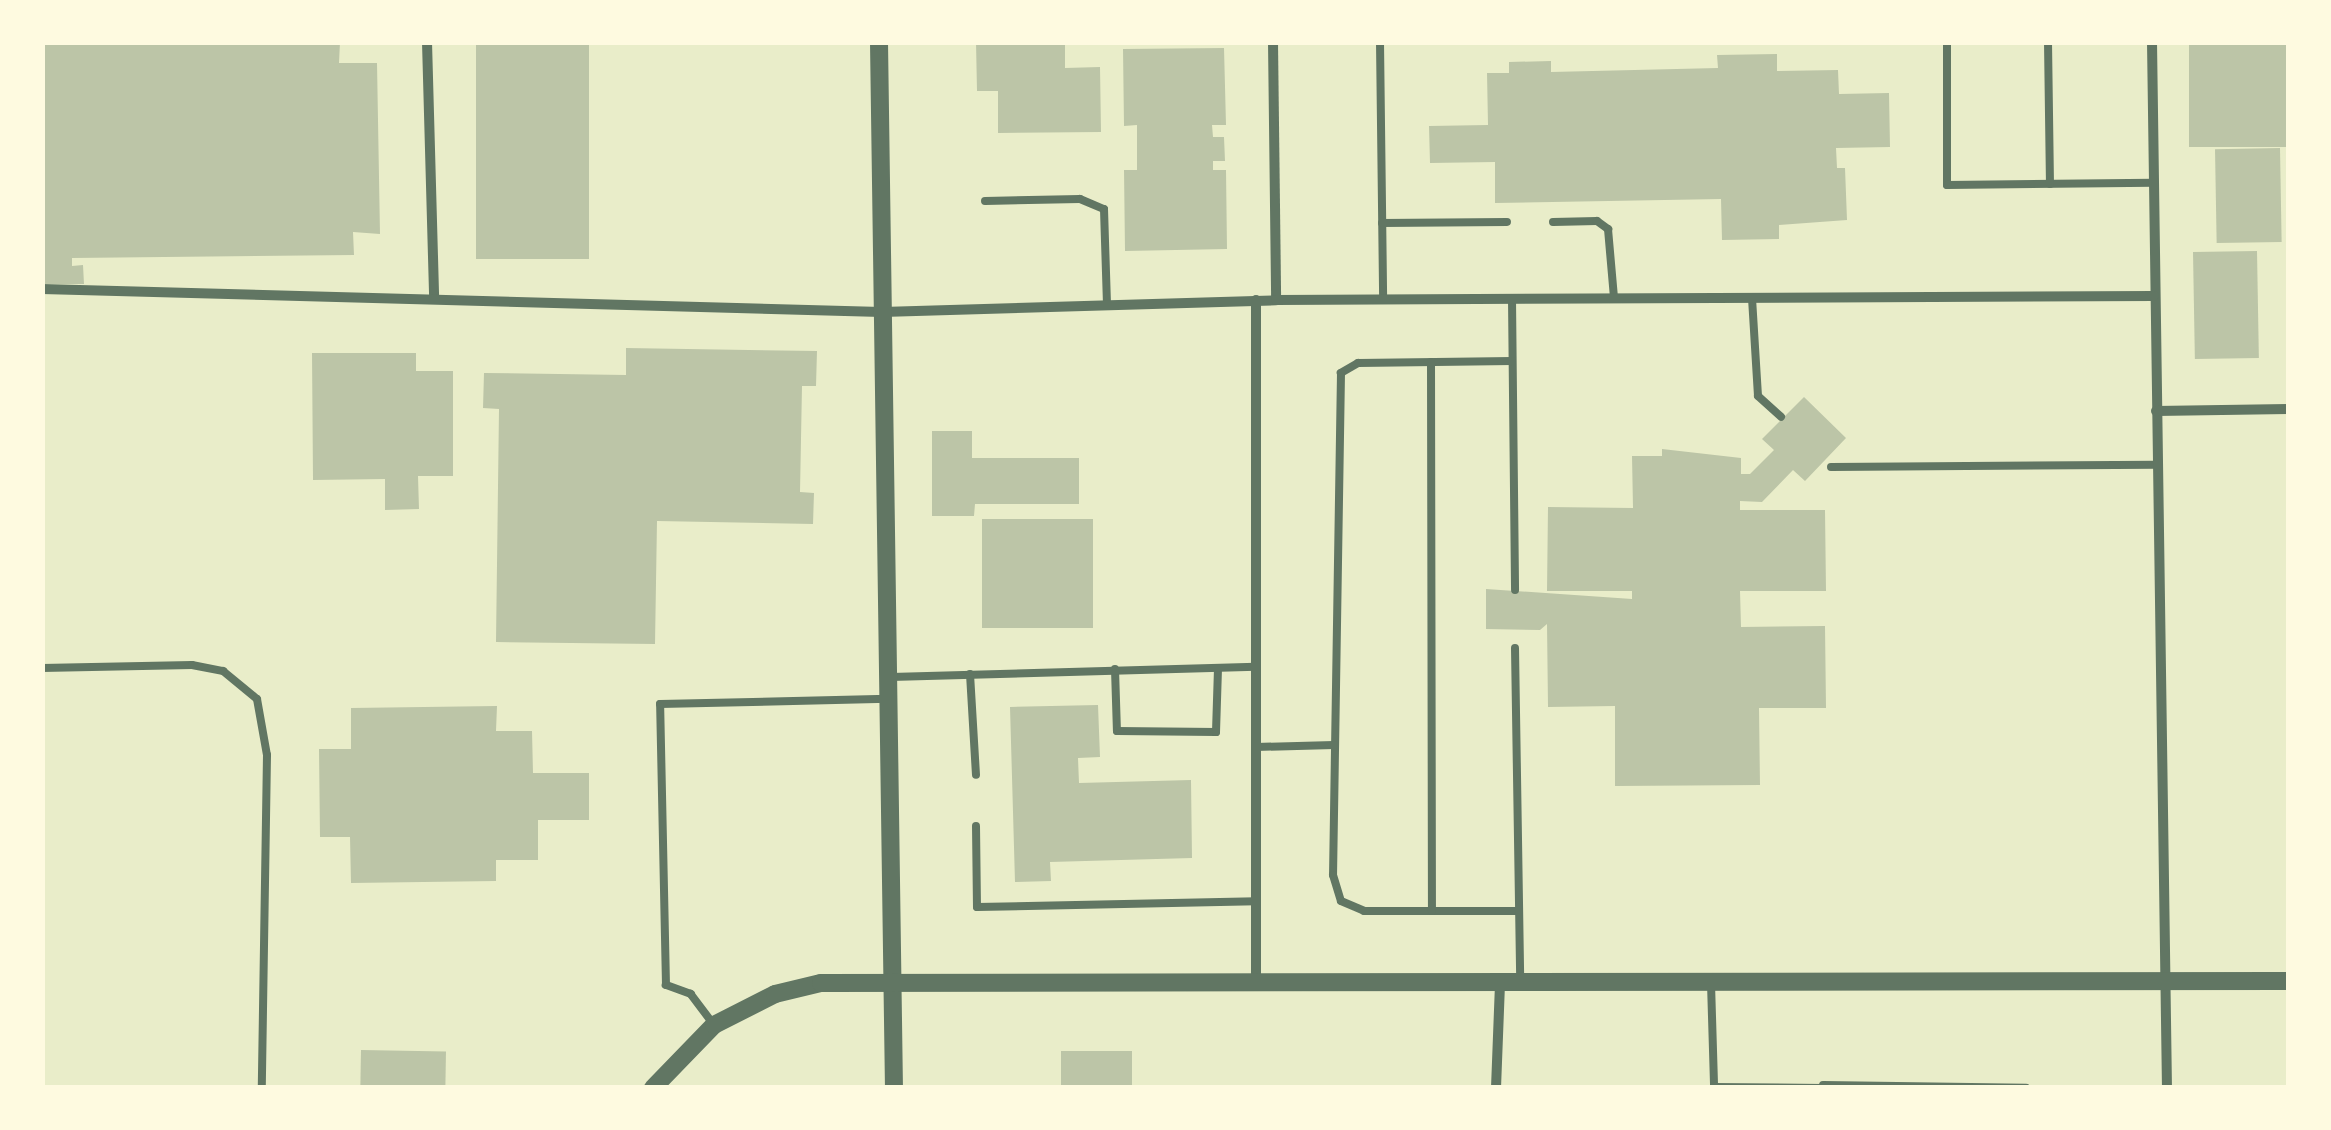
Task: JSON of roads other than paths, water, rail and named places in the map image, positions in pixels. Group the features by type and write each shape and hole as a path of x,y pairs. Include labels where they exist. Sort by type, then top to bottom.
{"street":[{"path":"427,42 434,297"},
{"path":"879,42 894,1088"},
{"path":"1273,42 1276,300"},
{"path":"2152,42 2168,1088"},
{"path":"42,290 434,297 882,312 1256,300 2154,296"},
{"path":"1256,300 1256,978"},
{"path":"2156,411 2288,409"},
{"path":"653,1088 714,1025 776,994 821,982 892,978 2288,981"},
{"path":"1496,1088 1500,980"}],"lane":[{"path":"1380,42 1383,299"},
{"path":"1946,42 1946,185 2153,183"},
{"path":"2048,42 2050,184"},
{"path":"985,201 1080,198 1104,209 1107,305"},
{"path":"1382,224 1507,222"},
{"path":"1553,222 1596,222 1608,230 1614,298"},
{"path":"1752,298 1758,396 1781,417"},
{"path":"1512,299 1515,590"},
{"path":"1512,361 1358,363 1340,373 1334,876 1341,901 1364,912 1519,912"},
{"path":"1431,362 1432,911"},
{"path":"1831,467 2156,465"},
{"path":"1514,648 1520,981"},
{"path":"42,668 192,666 223,671 257,699 267,756 262,1088"},
{"path":"1114,669 1117,731 1216,732 1218,668"},
{"path":"887,677 1256,668"},
{"path":"970,674 976,775"},
{"path":"714,1025 691,994 666,985 660,704 888,699"},
{"path":"1256,747 1334,746"},
{"path":"976,826 977,907 1256,901"},
{"path":"1711,981 1714,1087 2026,1088"}]}
